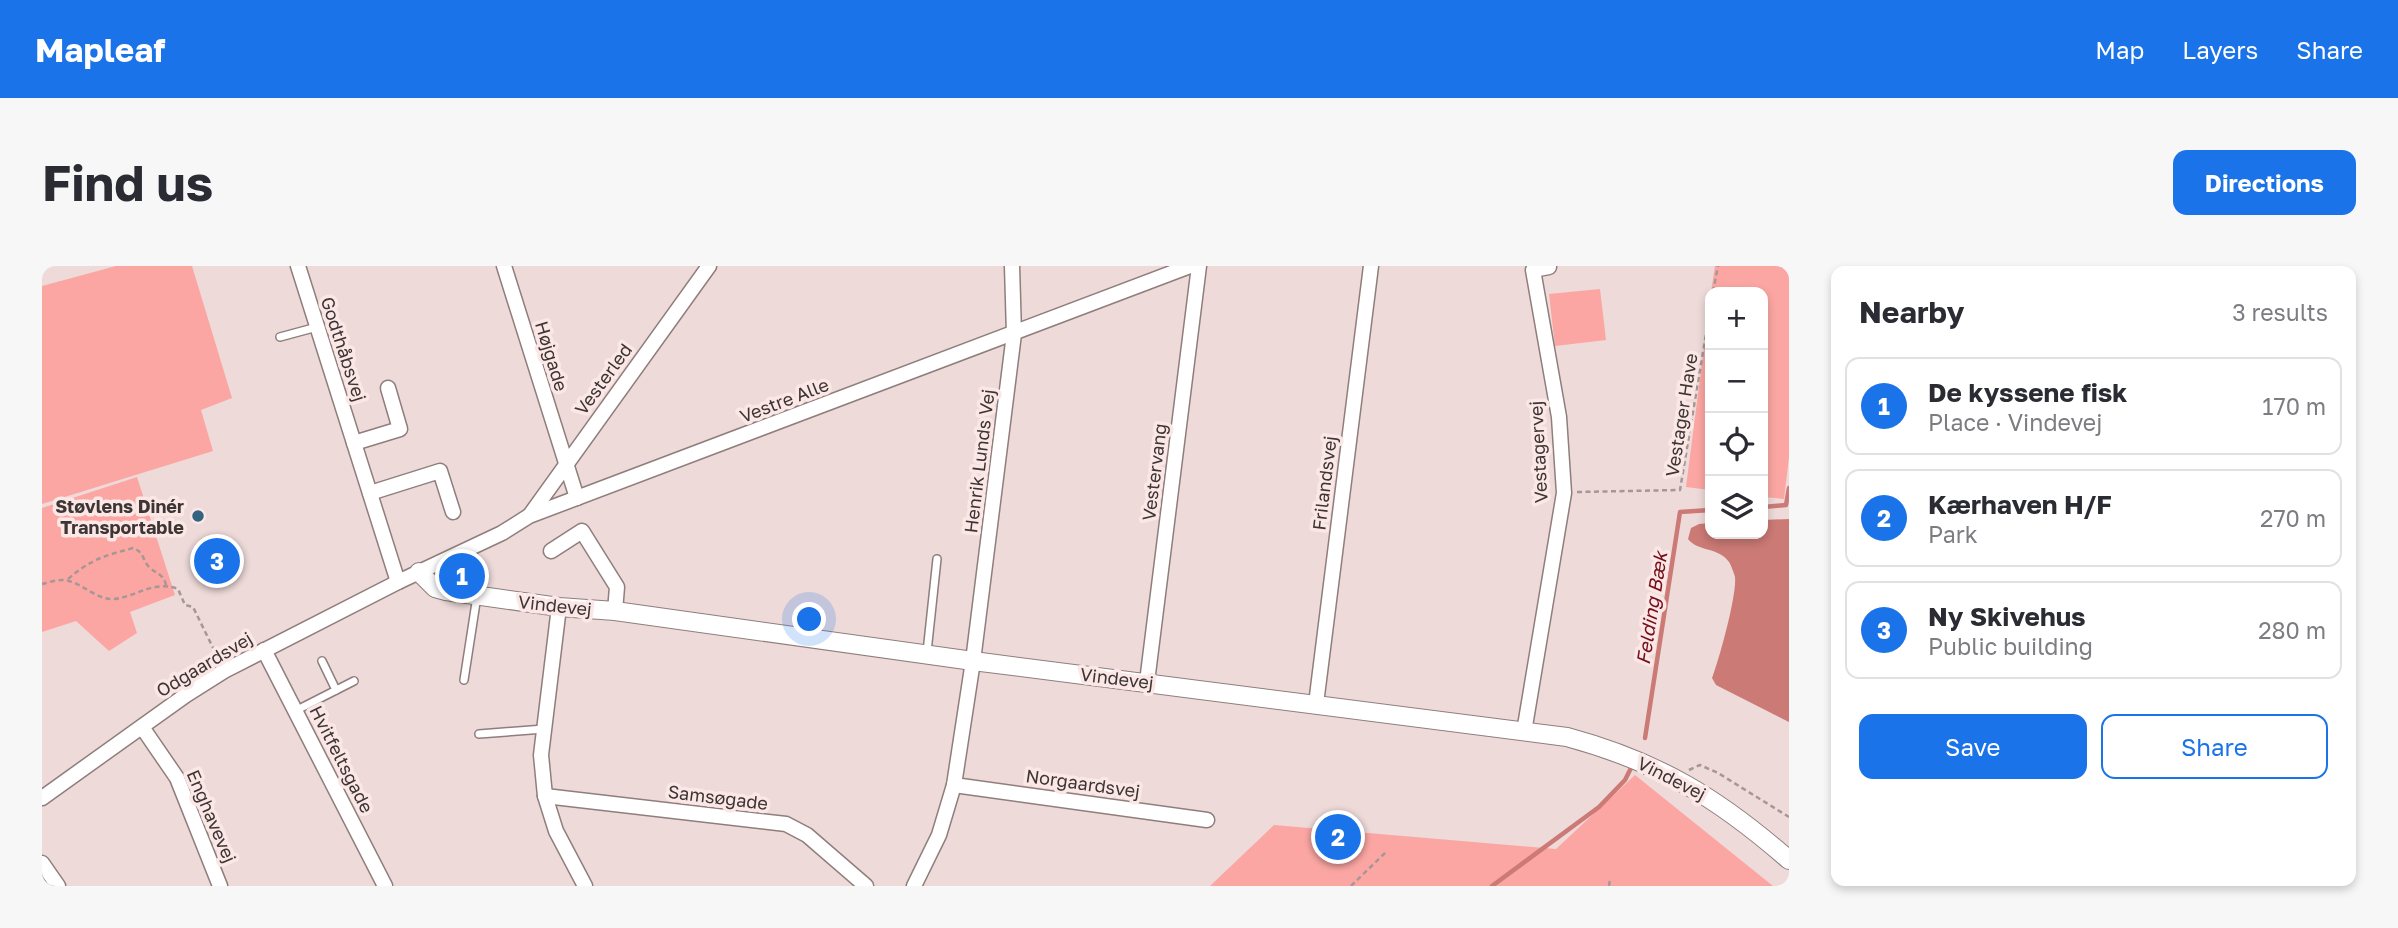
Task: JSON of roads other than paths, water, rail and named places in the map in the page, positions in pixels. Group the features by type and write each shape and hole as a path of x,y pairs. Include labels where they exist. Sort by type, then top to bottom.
{"street":[{"name":"Godthåbsvej","path":"298,266 398,582"},
{"name":"Højgade","path":"504,266 577,498"},
{"name":"Vesterled","path":"529,516 709,266"},
{"name":"Henrik Lunds Vej","path":"973,661 1014,334 1012,266"},
{"name":"Vestre Alle","path":"398,582 502,533 529,516 1191,266"},
{"name":"Vestervang","path":"1147,682 1199,266"},
{"name":"Frilandsvej","path":"1316,704 1371,266"},
{"name":"Vestagervej","path":"1524,732 1564,492 1559,417 1533,270 1549,267"},
{"name":"Godthåbsvej","path":"354,443 400,429 388,388"},
{"path":"370,493 440,471 453,512"},
{"path":"551,551 582,531 617,587 615,611"},
{"name":"Vindevej","path":"419,572 435,588 559,607 615,611 927,655 1567,737 1609,748 1680,780 1719,803 1789,860"},
{"name":"Odgaardsvej","path":"42,798 224,671 398,582"},
{"path":"559,607 541,755 545,796 556,831 585,886"},
{"name":"Hvitfeltsgade","path":"264,650 385,886"},
{"path":"914,886 939,835 954,785 973,661"},
{"name":"Enghavevej","path":"142,727 177,778 220,886"},
{"name":"Norgaardsvej","path":"954,785 1207,820"},
{"name":"Samsøgade","path":"545,796 786,824 807,835 866,886"},
{"path":"42,863 58,886"}],"lane":[{"path":"279,337 317,327"},
{"path":"927,655 937,559"},
{"path":"464,680 477,595"},
{"path":"322,661 336,690"},
{"path":"295,711 354,681"},
{"path":"479,734 545,729"}],"waterway":[{"name":"Felding Bæk","path":"1768,507 1786,505 1789,488"},
{"name":"Felding Bæk","path":"1645,738 1680,512 1705,510"},
{"name":"Felding Bæk","path":"1492,886 1599,807 1625,780 1631,768"}],"place":[{"name":"Støvlens Dinér Transportable","path":"198,516"},
{"name":"Ny Skivehus","path":"217,561"},
{"name":"De kyssene fisk","path":"462,576"},
{"name":"Kærhaven H/F","path":"1338,837"}]}
